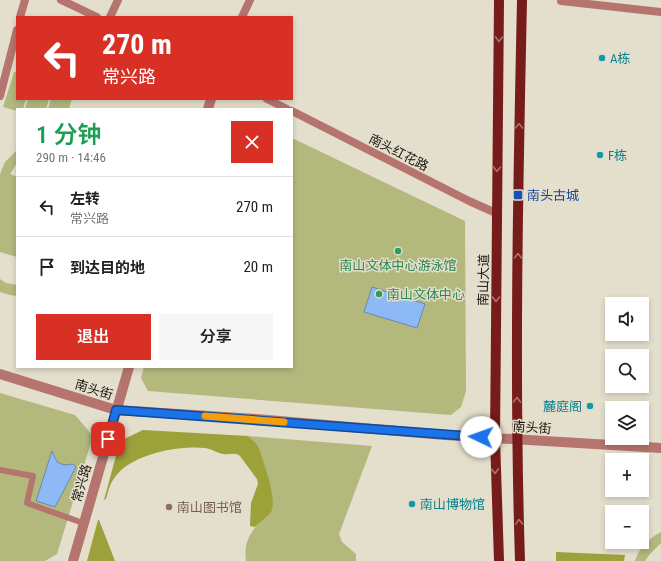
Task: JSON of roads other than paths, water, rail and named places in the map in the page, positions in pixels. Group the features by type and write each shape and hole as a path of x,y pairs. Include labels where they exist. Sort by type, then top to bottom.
{"main road":[{"name":"南山大道","path":"499,0 494,438 499,561"},
{"path":"520,561 517,439 519,133 522,0"}],"street":[{"path":"20,16 25,0"},
{"path":"61,0 95,16"},
{"path":"110,16 118,0"},
{"path":"242,16 250,0"},
{"path":"561,2 661,12"},
{"path":"0,96 16,34"},
{"path":"269,100 285,108"},
{"name":"南头红花路","path":"293,113 469,201 496,212"},
{"name":"常兴路","path":"73,561 128,368"},
{"name":"南头街","path":"0,374 116,410 494,438 661,448"},
{"path":"0,470 32,476 27,504 83,523"}],"water":[{"path":"372,287 425,304 417,328 364,312"},
{"path":"52,451 57,462 64,465 73,464 76,467 55,507 36,501"}],"place":[{"name":"A栋","path":"602,58"},
{"name":"F栋","path":"600,155"},
{"name":"南头古城","path":"518,195"},
{"name":"南山文体中心游泳馆","path":"398,251"},
{"name":"南山文体中心","path":"379,294"},
{"name":"麓庭阁","path":"590,406"},
{"name":"南山博物馆","path":"412,504"},
{"name":"南山图书馆","path":"169,507"}]}
